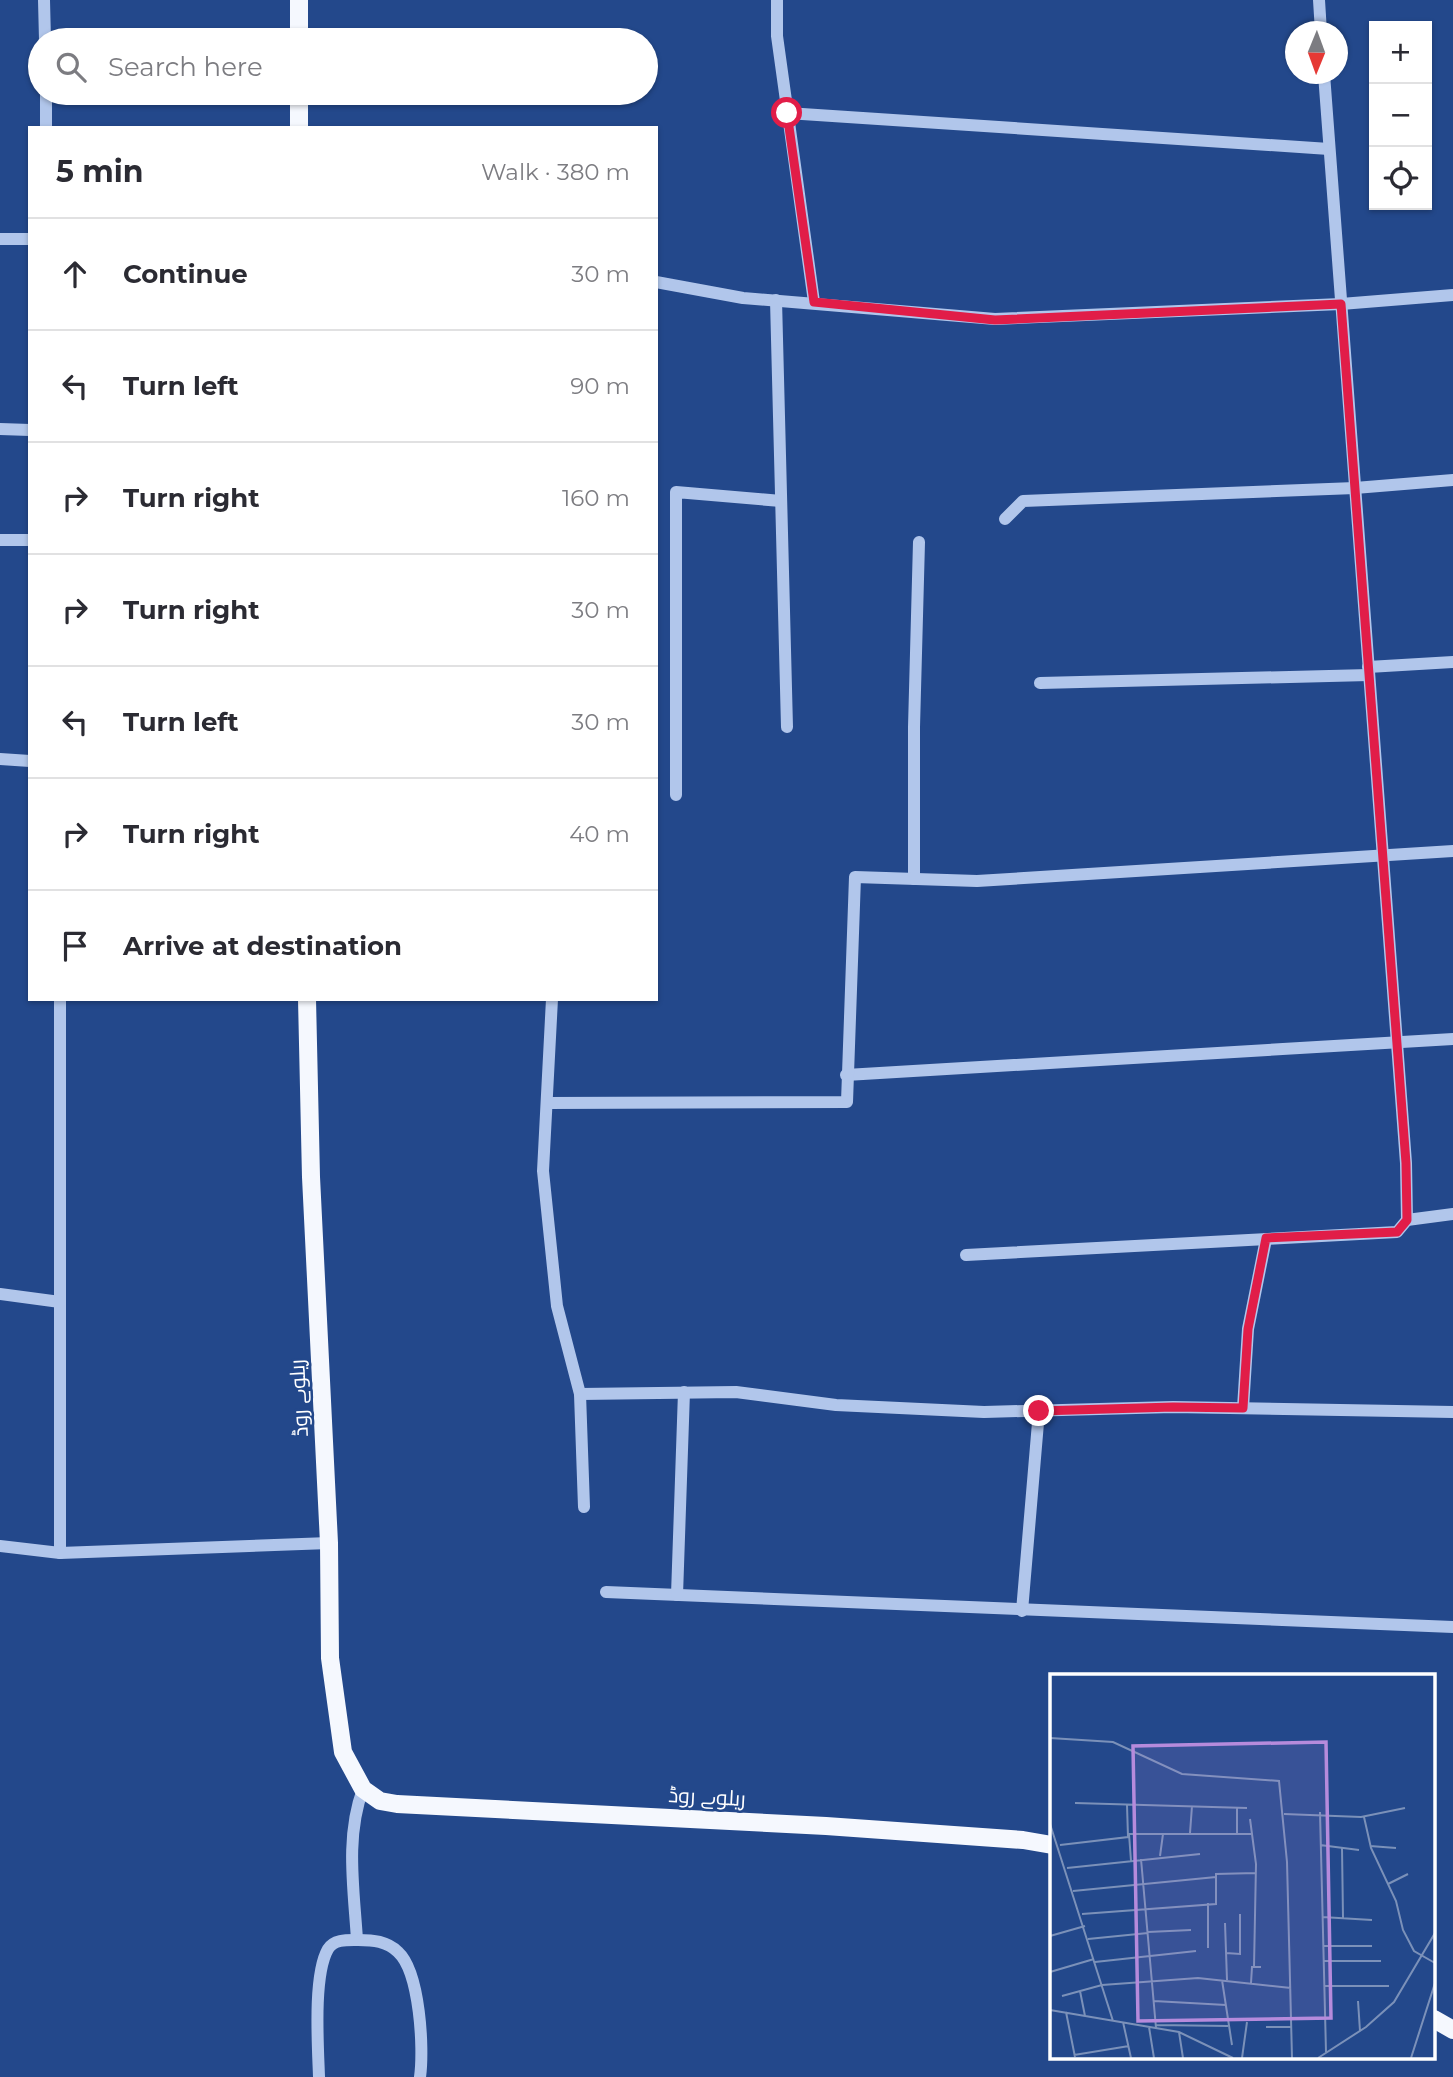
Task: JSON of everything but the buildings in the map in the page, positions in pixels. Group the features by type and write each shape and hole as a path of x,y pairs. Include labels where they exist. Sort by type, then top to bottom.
{"main road":[{"path":"299,0 299,28"},
{"path":"299,105 299,126"},
{"name":"ریلوے روڈ","path":"307,1001 312,1191 329,1544 330,1658 342,1752 363,1789 380,1801 397,1804 826,1826 1023,1840 1050,1845"},
{"path":"1436,2020 1453,2029"}],"street":[{"path":"44,0 45,28"},
{"path":"777,0 777,36 814,302"},
{"path":"1319,0 1320,21"},
{"path":"967,1255 1397,1232 1407,1220 1406,1163 1325,84"},
{"path":"46,105 46,126"},
{"path":"787,113 1329,149"},
{"path":"0,239 28,239"},
{"path":"658,282 743,298 814,302 995,320 1341,304 1453,295"},
{"path":"776,300 787,727"},
{"path":"0,429 28,430"},
{"path":"1005,519 1023,501 1355,488 1453,480"},
{"path":"676,794 676,492 781,501"},
{"path":"0,540 28,540"},
{"path":"914,879 914,727 919,542"},
{"path":"1040,683 1368,671 1453,662"},
{"path":"0,759 28,761"},
{"path":"547,1103 847,1102 855,877 977,881 1453,851"},
{"path":"60,1001 61,1553"},
{"path":"552,1001 543,1171 556,1306 580,1394 584,1507"},
{"path":"846,1075 1453,1039"},
{"path":"1407,1220 1453,1214"},
{"path":"1243,1408 1248,1329 1266,1238"},
{"path":"0,1294 60,1302"},
{"path":"677,1595 684,1392"},
{"path":"580,1394 736,1392 850,1406 984,1412 1173,1407 1453,1412"},
{"path":"1022,1611 1039,1411"},
{"path":"0,1546 61,1553 329,1544"},
{"path":"606,1592 1453,1628"},
{"path":"357,1940 352,1834 355,1811 363,1789"},
{"path":"319,2077 319,2001 327,1950 340,1941 357,1940 374,1941 391,1947 399,1953 410,1972 418,2011 420,2077"}],"route":[{"path":"787,113 814,302 995,320 1341,304 1406,1163 1407,1220 1397,1232 1266,1238 1248,1329 1243,1408 1039,1411"}]}
